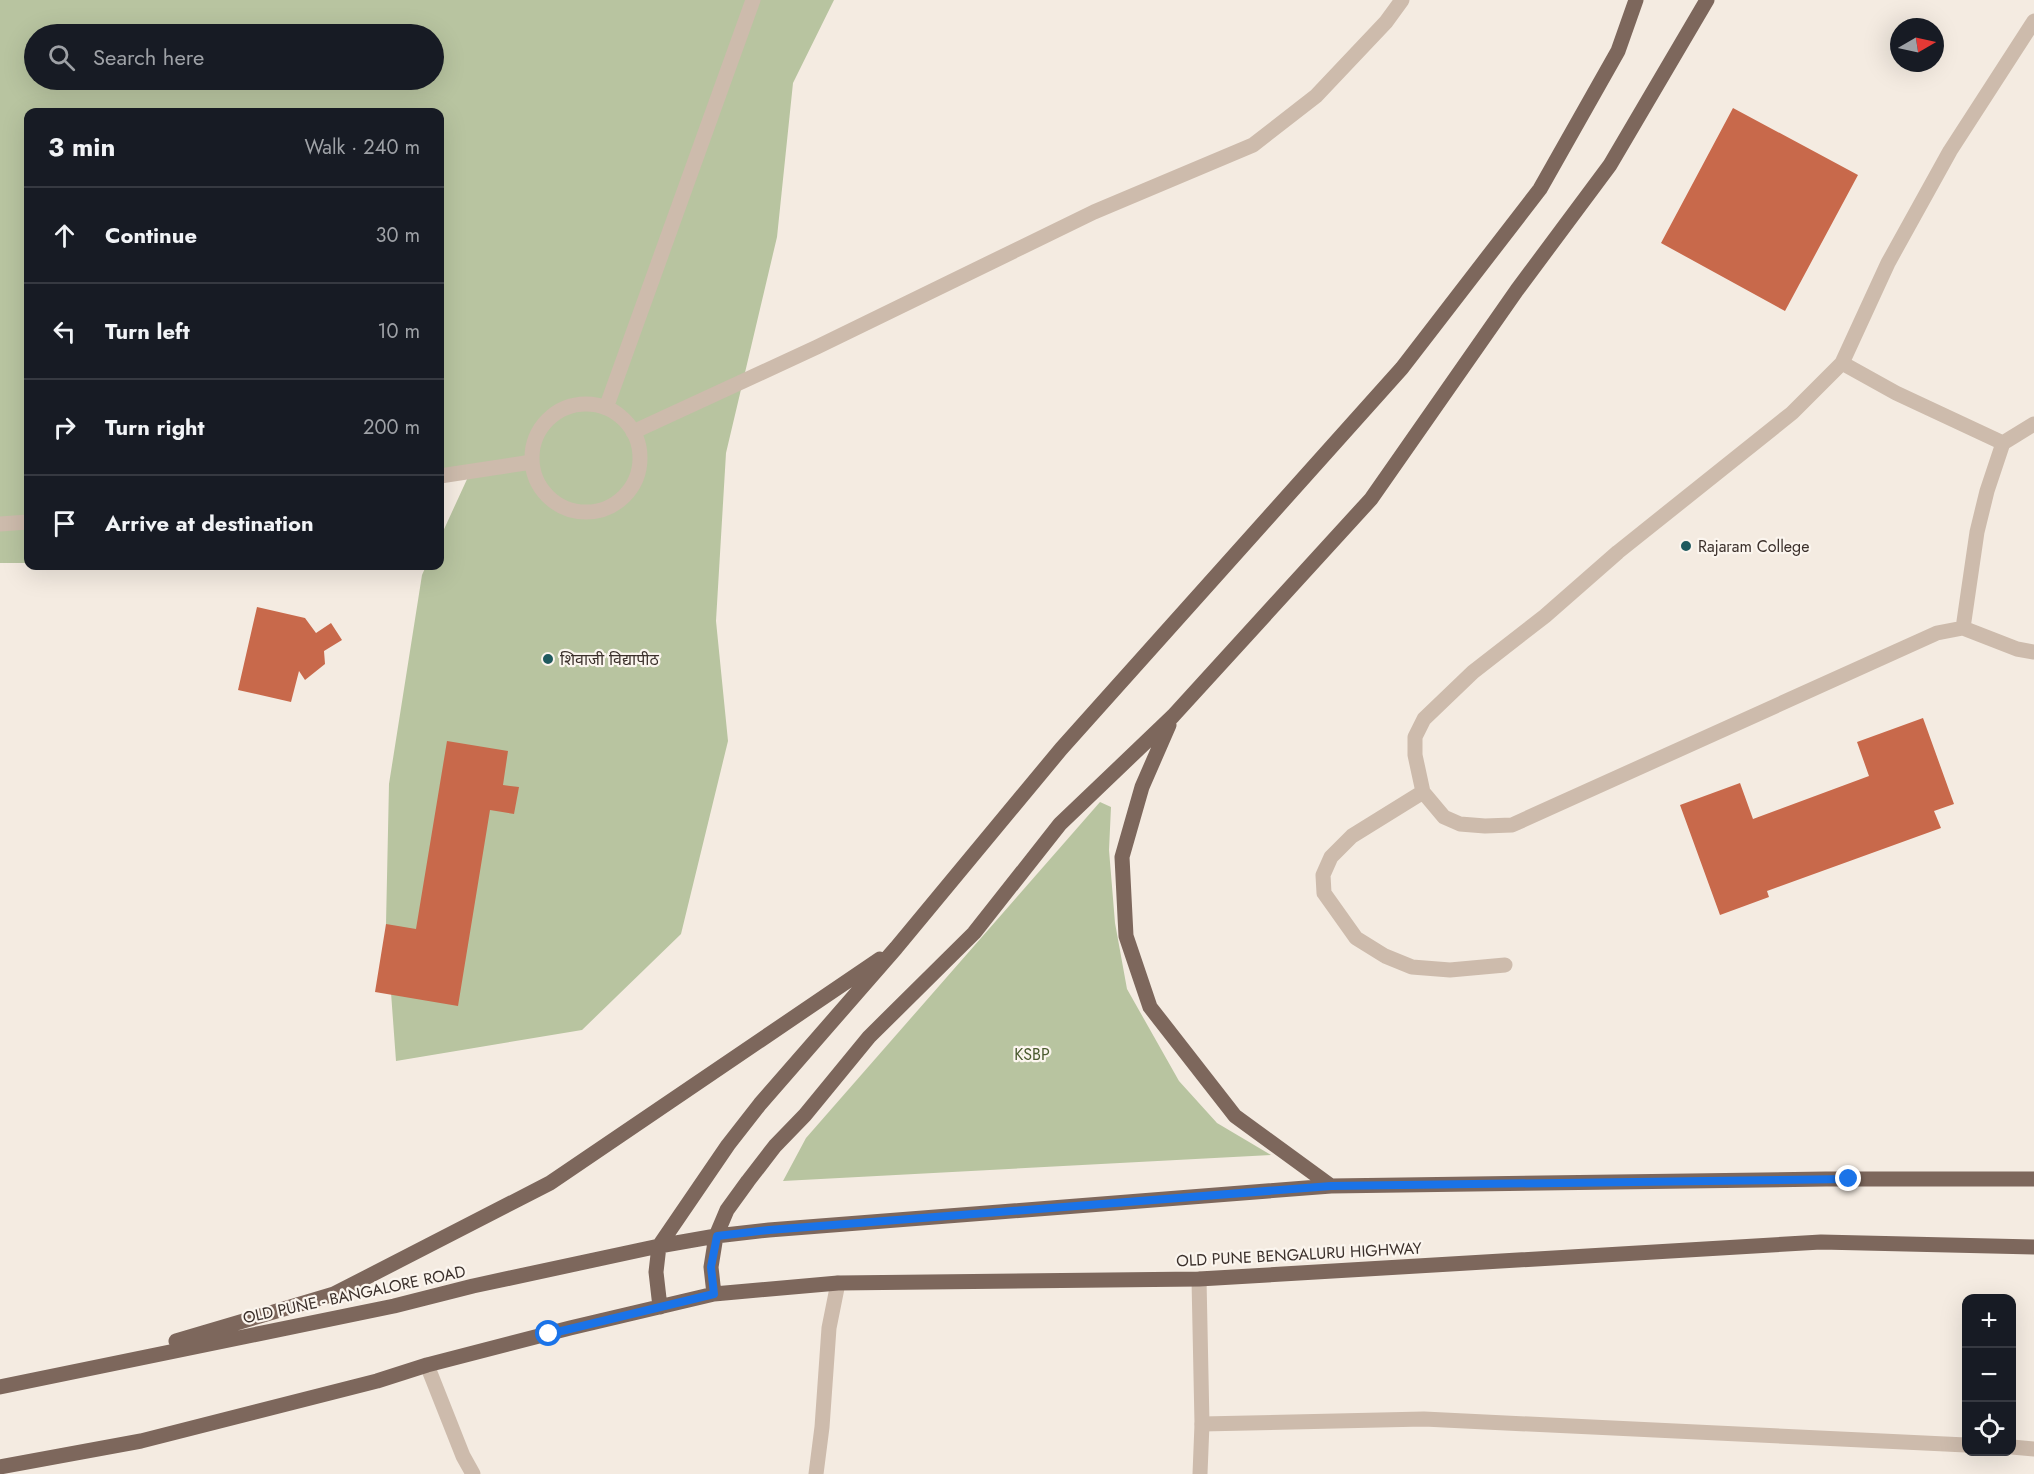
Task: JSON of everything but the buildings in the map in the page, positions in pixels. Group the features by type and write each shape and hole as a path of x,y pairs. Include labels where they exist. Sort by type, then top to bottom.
{"main road":[{"path":"660,1307 656,1272 659,1246 728,1145 760,1104 897,948 1061,749 1402,368 1540,189 1618,51 1636,0"},
{"path":"714,1294 711,1267 717,1236 727,1210 748,1181 869,1036 974,933 1060,824 1173,716 1371,499 1517,290 1610,165 1707,0"},
{"path":"1173,716 1142,787 1122,857 1126,936 1150,1007 1235,1116 1331,1186"},
{"path":"66,1374 334,1294 550,1183 897,948"},
{"path":"717,1236 1331,1186 1826,1179 2034,1179"},
{"name":"OLD PUNE - BANGALORE ROAD","path":"0,1387 394,1306 473,1286 659,1246 717,1236"},
{"name":"OLD PUNE BENGALURU HIGHWAY","path":"427,1365 714,1294 838,1283 1199,1279 1821,1242 2034,1247"},
{"path":"0,1467 141,1441 377,1381 427,1365"}],"street":[{"path":"606,408 753,0"},
{"path":"633,432 817,347 1094,212 1253,145 1316,96 1386,22 1402,0"},
{"path":"2034,21 1950,151 1888,263 1842,363 1792,414 1618,552 1545,616 1473,672 1424,719 1415,737 1415,756 1423,792 1444,817 1460,824 1512,825 1937,633 1963,628 2017,649 2034,652"},
{"path":"1842,363 1896,393 2003,443"},
{"path":"588,404 606,408 622,417 633,432 639,449 639,467 633,483 623,498 609,508 592,513 574,512 558,506 540,486 532,462 534,443 541,427 554,414 570,406 588,404"},
{"path":"1963,628 1977,532 1987,491 2003,443 2034,424"},
{"path":"444,476 532,462"},
{"path":"0,524 24,522"},
{"path":"1423,792 1352,836 1331,857 1323,875 1324,893 1356,938 1385,956 1412,968 1450,970 1504,965"},
{"path":"1199,1279 1202,1424 1200,1474"},
{"path":"816,1474 822,1427 829,1328 838,1283"},
{"path":"427,1365 463,1456 473,1474"},
{"path":"1202,1424 1424,1419 1962,1445"},
{"path":"2016,1448 2034,1449"}],"green space":[{"path":"0,0 834,0 793,83 777,237 726,453 716,621 728,741 681,934 582,1030 396,1061 386,924 389,784 422,575 424,570 444,570 444,529 474,464 444,472 444,108 24,108 24,563 0,563"},
{"name":"KSBP","path":"1100,802 1111,807 1109,850 1115,923 1127,989 1179,1081 1217,1123 1271,1155 783,1181 806,1138"}],"place":[{"name":"Rajaram College","path":"1686,546"},
{"name":"शिवाजी विद्यापीठ","path":"548,659"}],"route":[{"path":"549,1334 714,1294 711,1267 717,1236 1331,1186 1849,1179"}]}
